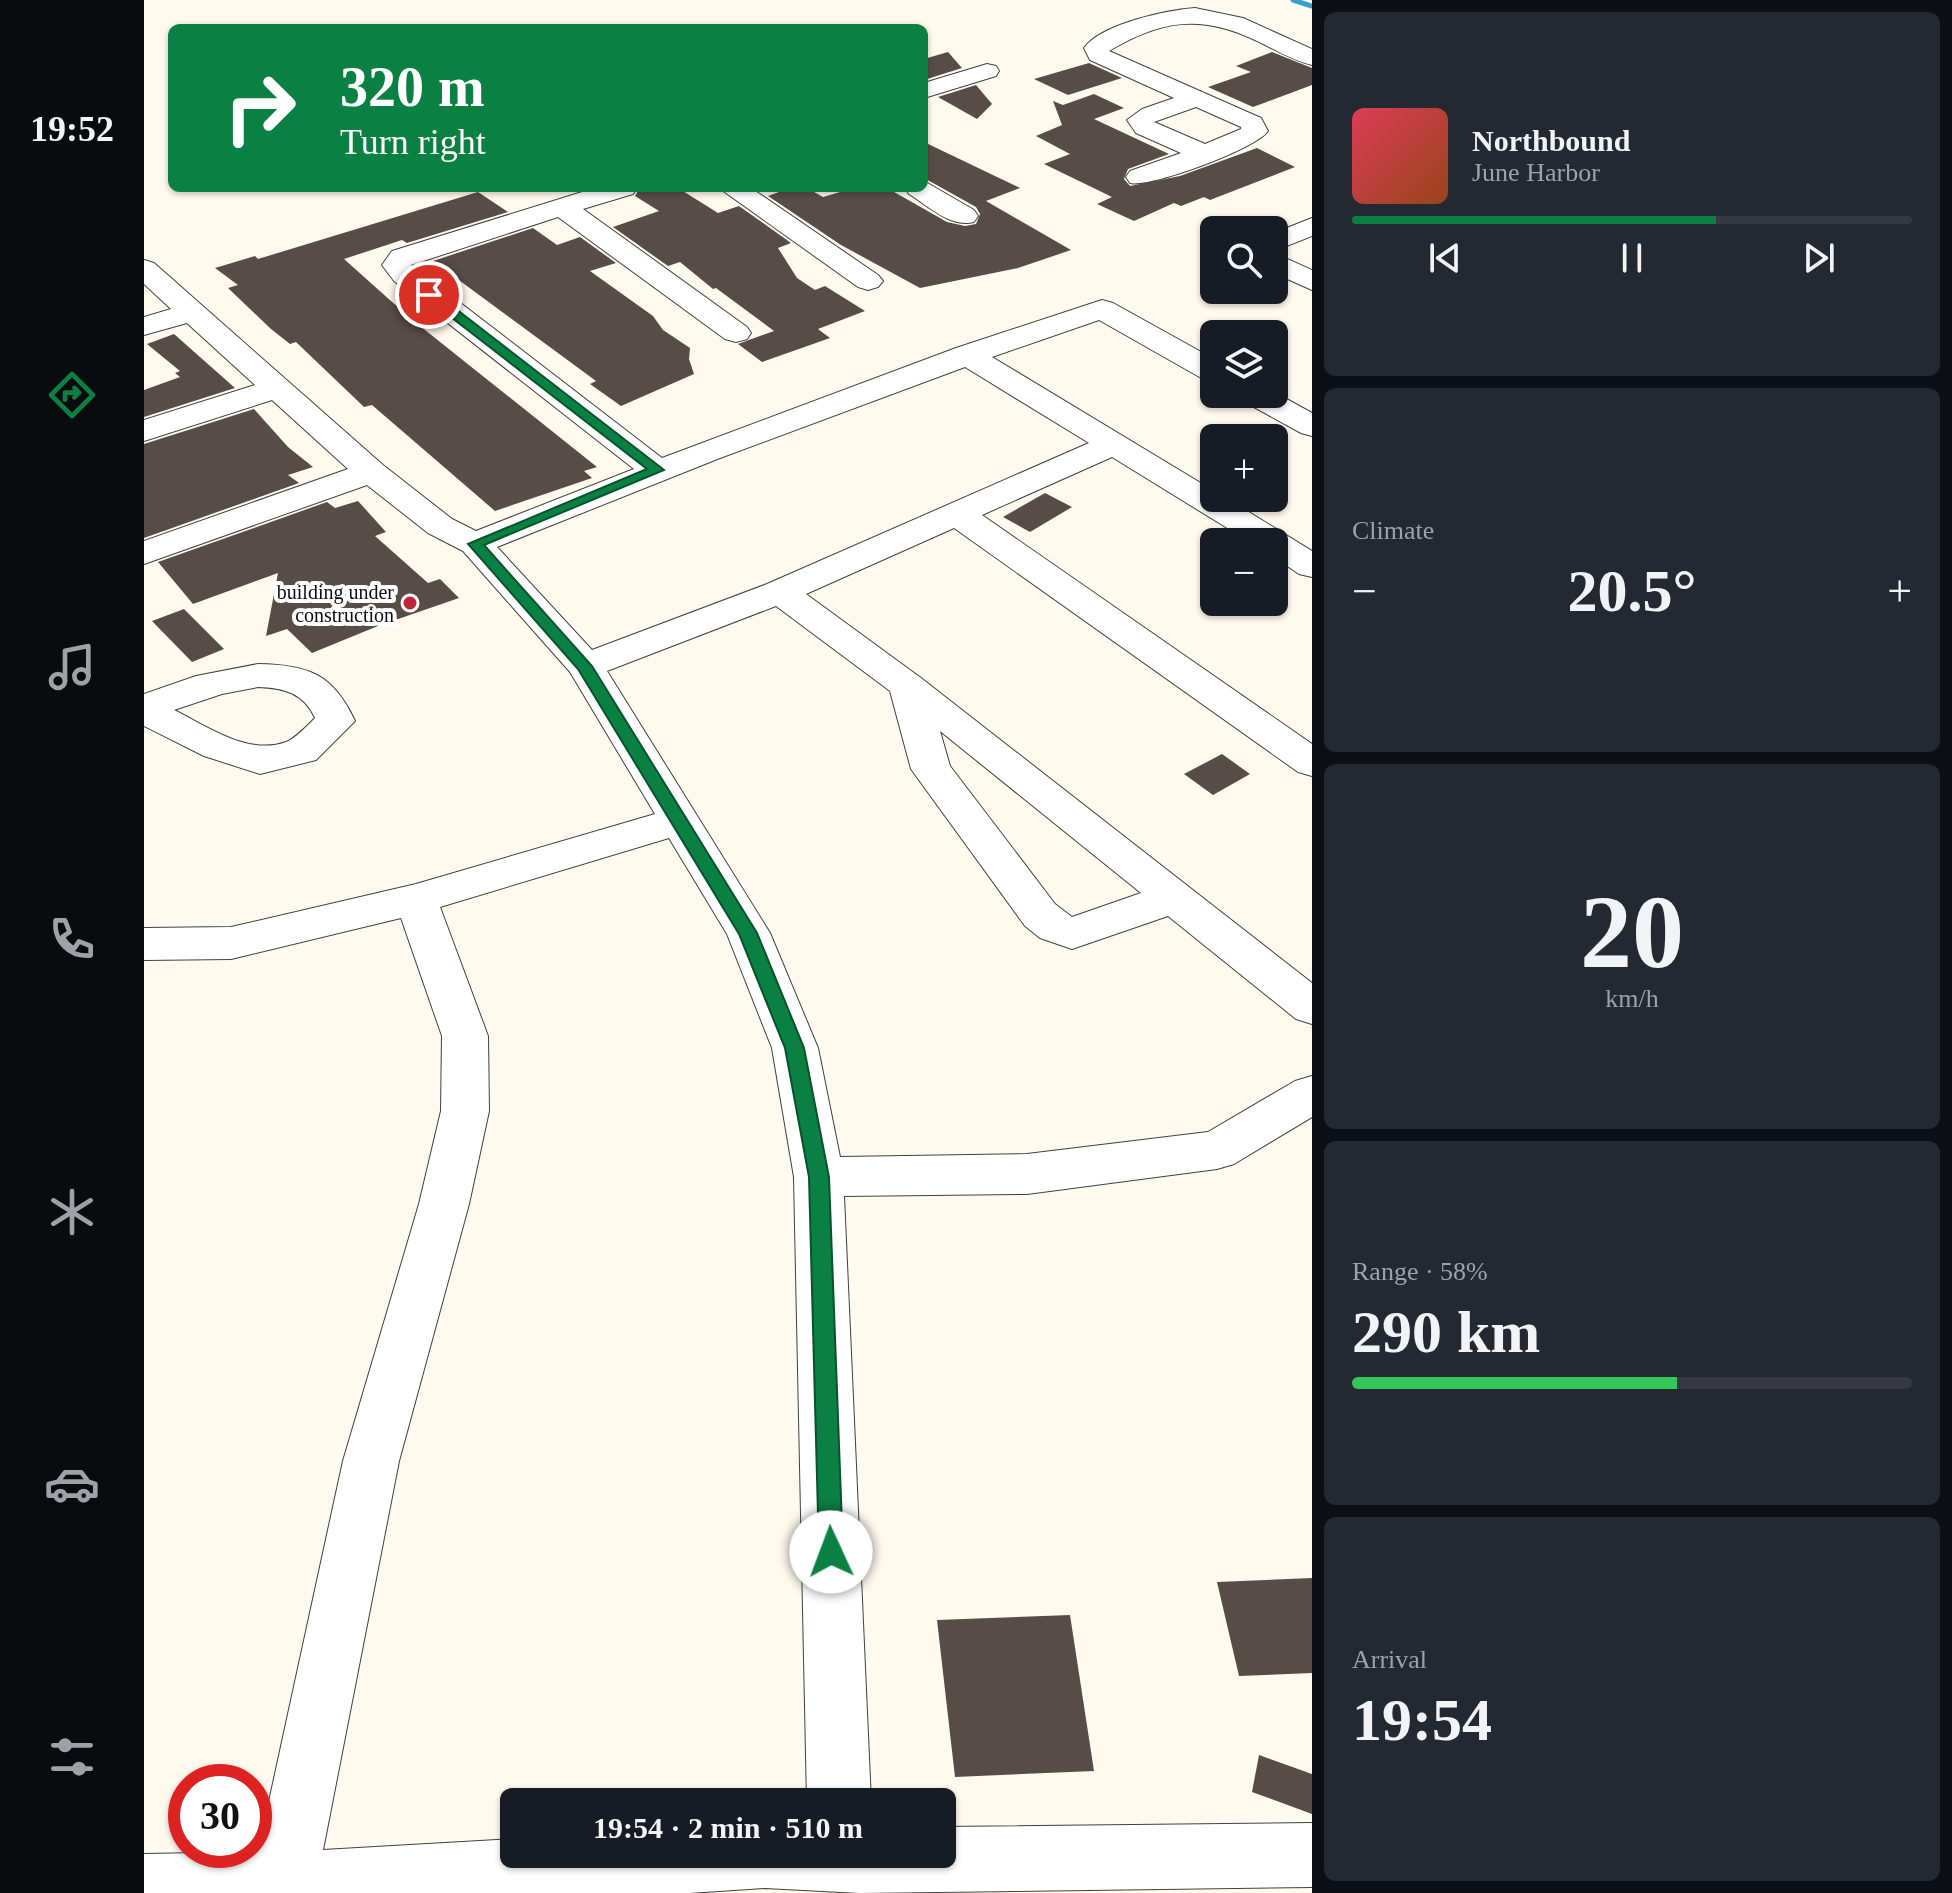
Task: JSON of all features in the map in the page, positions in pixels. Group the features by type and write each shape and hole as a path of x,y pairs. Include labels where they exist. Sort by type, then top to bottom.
{"street":[{"path":"1139,177 1206,154 1255,131 1252,123 1098,55 1096,48 1143,26 1187,15 1208,16 1232,24 1312,58"},
{"path":"928,90 987,71"},
{"path":"1196,99 1140,120 1145,128 1206,154"},
{"path":"610,192 402,257 396,265 404,275 657,470"},
{"path":"739,192 868,281"},
{"path":"925,192 964,216"},
{"path":"562,207 736,333"},
{"path":"1288,237 1312,226"},
{"path":"144,269 371,472 440,526 475,544 585,666 748,933 795,1048 819,1177 838,1788"},
{"path":"1288,269 1312,281"},
{"path":"475,544 657,470 967,355 1102,309 1200,364"},
{"path":"144,326 193,312"},
{"path":"967,355 1252,528"},
{"path":"144,431 275,389"},
{"path":"1279,408 1312,426"},
{"path":"585,666 780,592 1116,443"},
{"path":"144,553 371,472"},
{"path":"956,513 1312,763"},
{"path":"1288,551 1312,566"},
{"path":"780,592 908,686 1312,1007"},
{"path":"908,686 931,769 1047,921 1072,933 1173,898"},
{"path":"144,944 231,943 416,899 679,821"},
{"path":"284,1881 371,1461 444,1204 465,1111 465,1036 416,899"},
{"path":"819,1177 1027,1174 1217,1150 1312,1094"},
{"path":"956,1843 1312,1855"},
{"path":"144,1887 284,1881 349,1888 609,1868"}],"building":[{"path":"948,52 962,68 928,79 928,58"},
{"path":"1272,52 1312,68 1312,85 1253,107 1208,87 1251,72 1236,66"},
{"path":"1089,63 1122,78 1068,95 1034,79"},
{"path":"976,85 992,104 977,119 938,97"},
{"path":"1094,94 1124,108 1094,119 1169,154 1128,169 1124,179 1130,186 1180,176 1257,148 1295,167 1210,200 1204,197 1181,206 1174,203 1134,221 1097,204 1112,197 1044,164 1070,154 1036,136 1062,125 1053,101 1063,105"},
{"path":"928,144 1020,188 986,201 1071,250 1018,268 920,288 841,245 768,196 779,192 814,192 823,197 840,192 894,192 947,222 965,226 976,224 980,214 976,207 928,180"},
{"path":"478,192 508,212 344,259 410,318 597,467 584,471 592,478 495,511 372,405 364,407 296,342 290,344 271,329 228,288 238,285 215,268 255,256 258,259"},
{"path":"638,192 684,192 718,213 739,206 791,243 778,248 797,278 815,290 825,286 865,311 818,329 830,338 762,362 738,344 774,331 680,262 668,266 613,227 659,211 635,196"},
{"path":"533,228 557,245 580,237 616,263 590,271 653,316 663,330 690,348 689,359 694,374 621,406 590,384 596,381 433,261"},
{"path":"174,334 235,388 144,417 144,390 180,377 175,373 180,371 147,344"},
{"path":"254,409 288,447 313,467 288,475 299,483 144,538 144,444"},
{"path":"1045,493 1072,507 1030,532 1003,517"},
{"path":"358,501 386,532 375,536 428,583 440,579 459,598 312,653 287,629 266,636 278,573 193,604 158,562 327,502 335,508"},
{"path":"184,609 224,649 192,662 152,621"},
{"path":"1222,754 1250,774 1213,795 1184,774"},
{"path":"1312,1578 1312,1673 1239,1676 1217,1582"},
{"path":"1070,1615 1094,1771 955,1777 937,1620"},
{"path":"1259,1755 1312,1774 1312,1814 1252,1792"}],"waterway":[{"path":"1293,0 1312,6"}],"place":[{"name":"building under construction","path":"410,603"}],"route":[{"path":"429,295 657,470 475,544 585,666 748,933 795,1048 819,1177 831,1552"}]}
